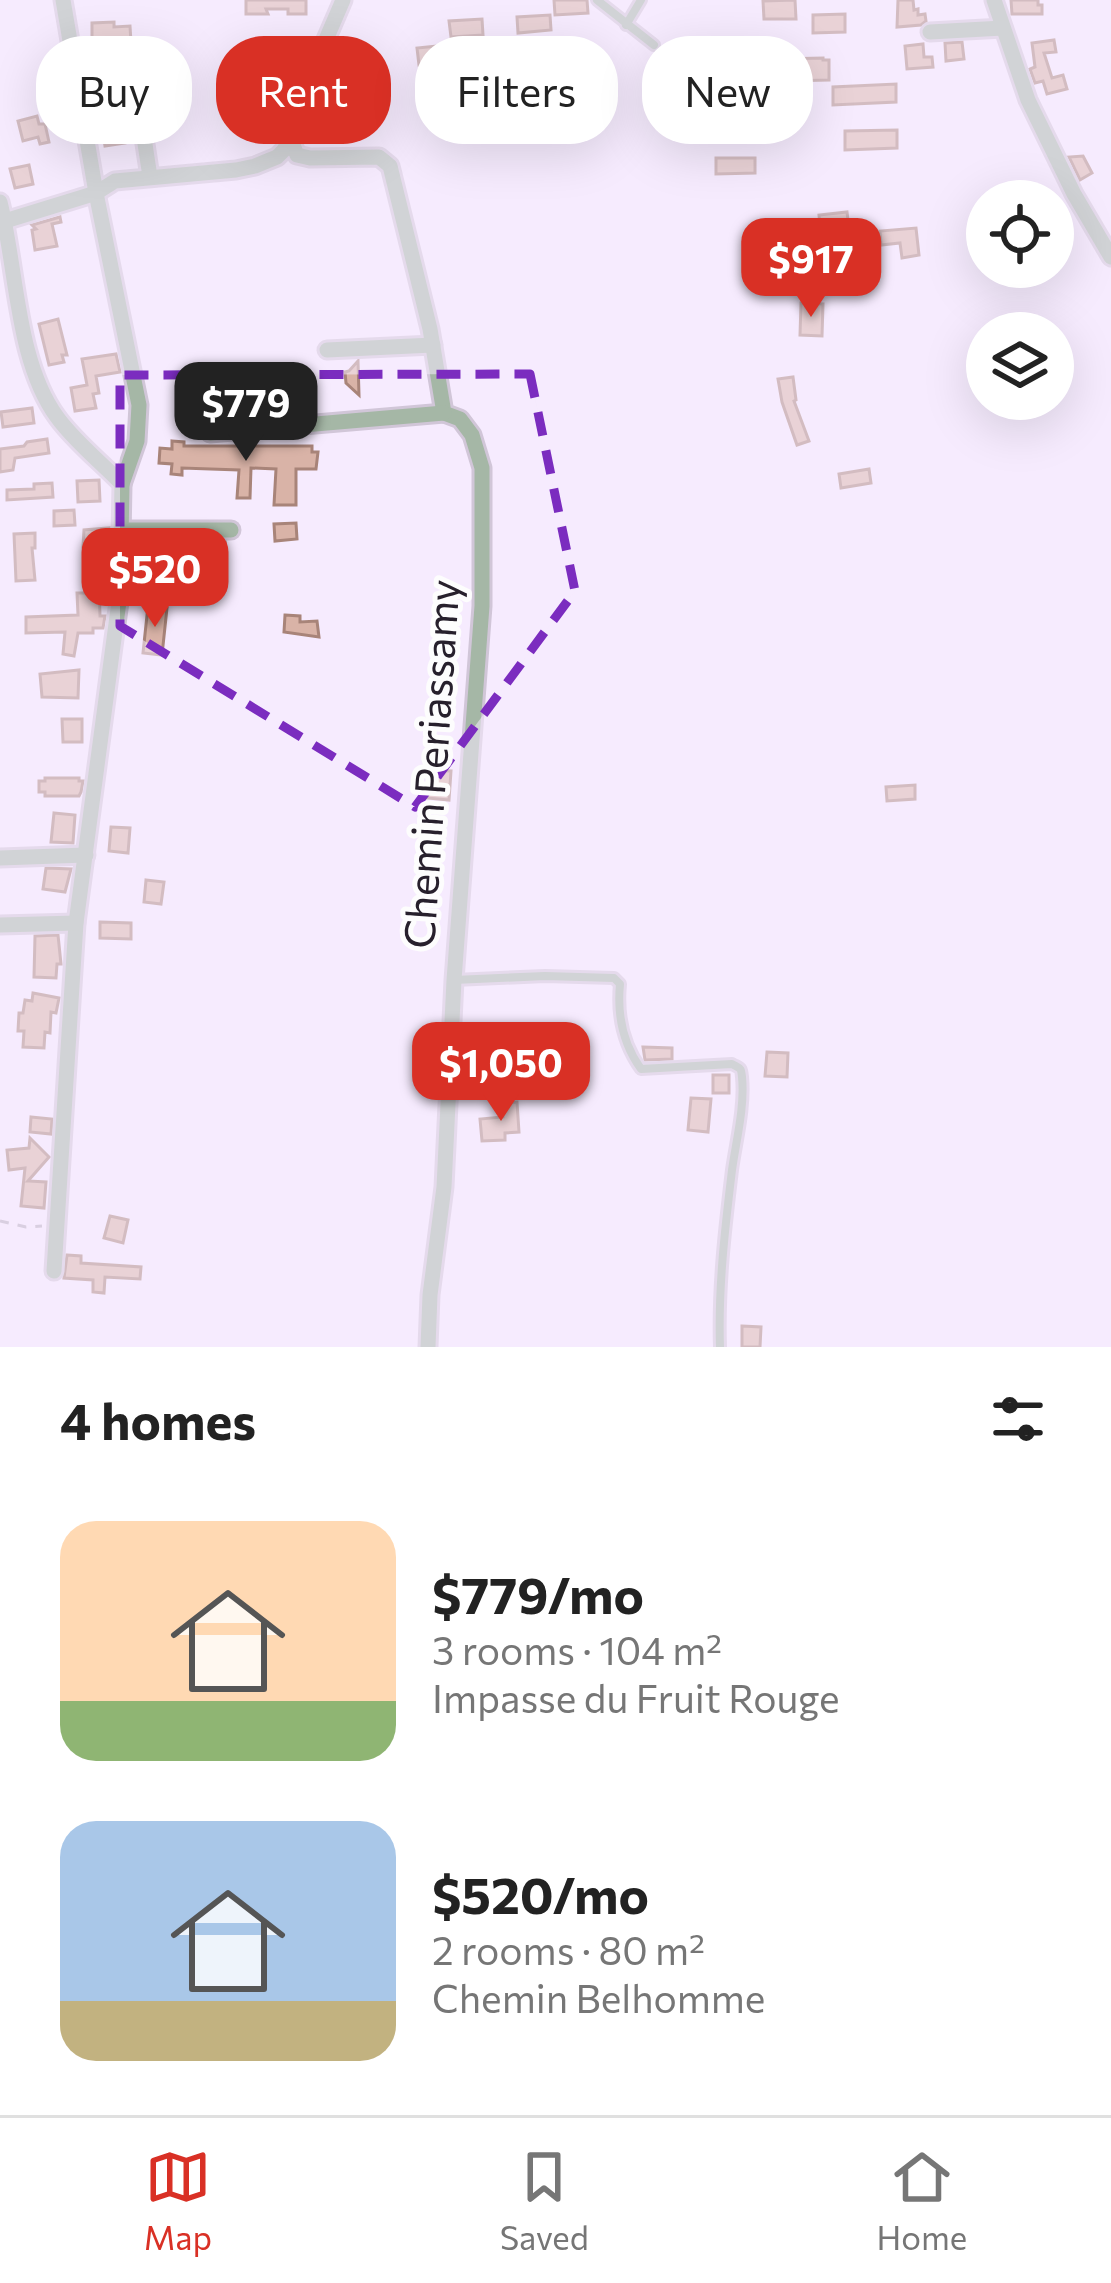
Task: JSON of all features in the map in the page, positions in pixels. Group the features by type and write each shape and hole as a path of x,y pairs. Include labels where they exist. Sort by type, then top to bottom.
{"street":[{"path":"54,1271 76,923 114,661 122,484 136,441 139,405 63,0"},
{"path":"328,36 343,0"},
{"path":"994,0 1028,100 1111,257"},
{"path":"930,32 1003,28"},
{"path":"145,144 150,177"},
{"path":"5,221 96,193 115,181 255,166 278,157 288,144"},
{"name":"Chemin Periassamy","path":"293,144 297,155 310,158 379,157 390,166 433,345 444,413 460,418 472,435 482,468 482,606 444,1187 425,1347"},
{"path":"0,202 15,291 42,393 57,418 122,484"},
{"path":"327,350 433,345"},
{"path":"210,434 444,413"},
{"path":"123,530 231,530"},
{"path":"0,858 86,855"},
{"path":"0,925 76,923"}],"lane":[{"path":"597,0 642,37"},
{"path":"626,25 641,0"},
{"path":"454,980 614,977 620,984 624,1037 641,1069 732,1064 742,1072 721,1284 720,1347"}],"path":[{"path":"0,1221 56,1226"}],"highlighted area":[{"path":"530,374 575,591 415,807 120,626 120,375"}],"building":[{"path":"246,0 306,0 306,14 266,9 268,14 246,14"},
{"path":"554,0 587,0 588,13 555,15"},
{"path":"795,0 796,19 764,19 763,1"},
{"path":"898,0 913,0 914,10 925,14 926,21 897,27"},
{"path":"1011,0 1038,0 1042,14 1012,14"},
{"path":"845,14 845,32 813,33 813,15"},
{"path":"550,15 551,30 518,33 517,17"},
{"path":"482,19 483,35 451,36 449,21"},
{"path":"92,23 130,26 131,36 92,36"},
{"path":"1054,40 1056,52 1044,53 1052,78 1063,75 1067,89 1047,94 1043,81 1035,83 1030,69 1035,67 1032,43"},
{"path":"962,42 964,59 946,61 945,43"},
{"path":"923,44 924,57 932,57 933,67 907,69 905,46"},
{"path":"813,58 829,60 829,80 813,80"},
{"path":"896,84 896,102 833,105 833,87"},
{"path":"36,116 36,138 23,141 18,121"},
{"path":"897,130 897,148 845,150 845,131"},
{"path":"1083,156 1092,173 1080,180 1069,157"},
{"path":"716,158 755,158 755,173 716,174"},
{"path":"29,165 33,184 15,188 10,169"},
{"path":"847,212 854,269 825,272 819,215"},
{"path":"60,217 61,222 52,224 57,246 35,250 32,225"},
{"path":"916,228 919,255 902,258 900,243 881,245 880,231"},
{"path":"801,303 823,304 822,336 800,335"},
{"path":"58,319 67,355 62,355 64,362 49,365 39,324"},
{"path":"116,354 120,372 96,376 96,408 75,411 71,388 87,385 82,359"},
{"path":"358,361 359,395 346,383 345,372"},
{"path":"793,377 794,401 809,441 797,445 778,379"},
{"path":"32,408 34,423 3,427 1,412"},
{"path":"47,439 49,453 15,458 13,470 0,472 0,449"},
{"path":"172,441 184,442 184,446 312,446 312,452 318,452 316,469 296,469 296,505 274,505 276,469 251,468 250,498 237,498 239,470 182,468 182,475 171,474 172,464 159,463 160,448 172,449"},
{"path":"869,469 871,483 841,488 839,474"},
{"path":"99,480 100,501 78,502 77,481"},
{"path":"52,483 53,497 7,500 7,490"},
{"path":"74,510 75,525 54,526 54,511"},
{"path":"296,523 297,539 275,541 274,524"},
{"path":"109,528 108,579 99,580 103,628 78,633 74,656 63,654 65,632 26,633 26,617 78,615 77,593 87,593 85,568 92,567 90,547 83,547 84,530"},
{"path":"35,533 35,580 16,581 14,534"},
{"path":"142,542 160,542 156,581 134,579"},
{"path":"204,542 225,542 225,554 212,554 211,587 193,587 193,568 203,568"},
{"path":"148,606 167,608 162,655 143,653"},
{"path":"285,615 300,616 300,622 317,621 319,637 284,632"},
{"path":"79,670 78,698 42,697 40,674"},
{"path":"62,719 82,719 82,742 63,742"},
{"path":"429,770 451,771 449,800 427,798"},
{"path":"79,778 81,792 79,796 45,796 39,792 39,781"},
{"path":"915,785 915,799 887,801 886,787"},
{"path":"54,813 75,815 73,843 51,842"},
{"path":"111,827 130,828 128,853 109,851"},
{"path":"46,868 71,869 65,892 43,889"},
{"path":"146,880 164,882 161,904 144,902"},
{"path":"100,922 131,923 131,939 100,938"},
{"path":"58,935 61,964 57,964 56,978 34,977 35,936"},
{"path":"33,993 59,998 56,1013 51,1012 50,1033 45,1032 44,1048 23,1047 24,1031 18,1031 19,1013 23,1013 25,1000 32,1001"},
{"path":"643,1047 672,1048 672,1059 645,1060"},
{"path":"767,1052 788,1053 787,1077 765,1076"},
{"path":"713,1075 729,1075 729,1093 713,1093"},
{"path":"691,1098 711,1099 708,1132 688,1130"},
{"path":"517,1102 519,1132 505,1133 505,1140 482,1141 480,1119 503,1117 502,1103"},
{"path":"31,1117 52,1119 51,1134 30,1132"},
{"path":"30,1138 49,1157 28,1181 46,1182 44,1208 21,1206 25,1168 9,1170 7,1150 29,1148"},
{"path":"110,1216 128,1220 123,1243 104,1238"},
{"path":"67,1255 81,1256 81,1263 141,1267 140,1279 105,1277 104,1293 93,1292 93,1280 64,1278"},
{"path":"742,1326 761,1327 760,1347 742,1347"}]}
